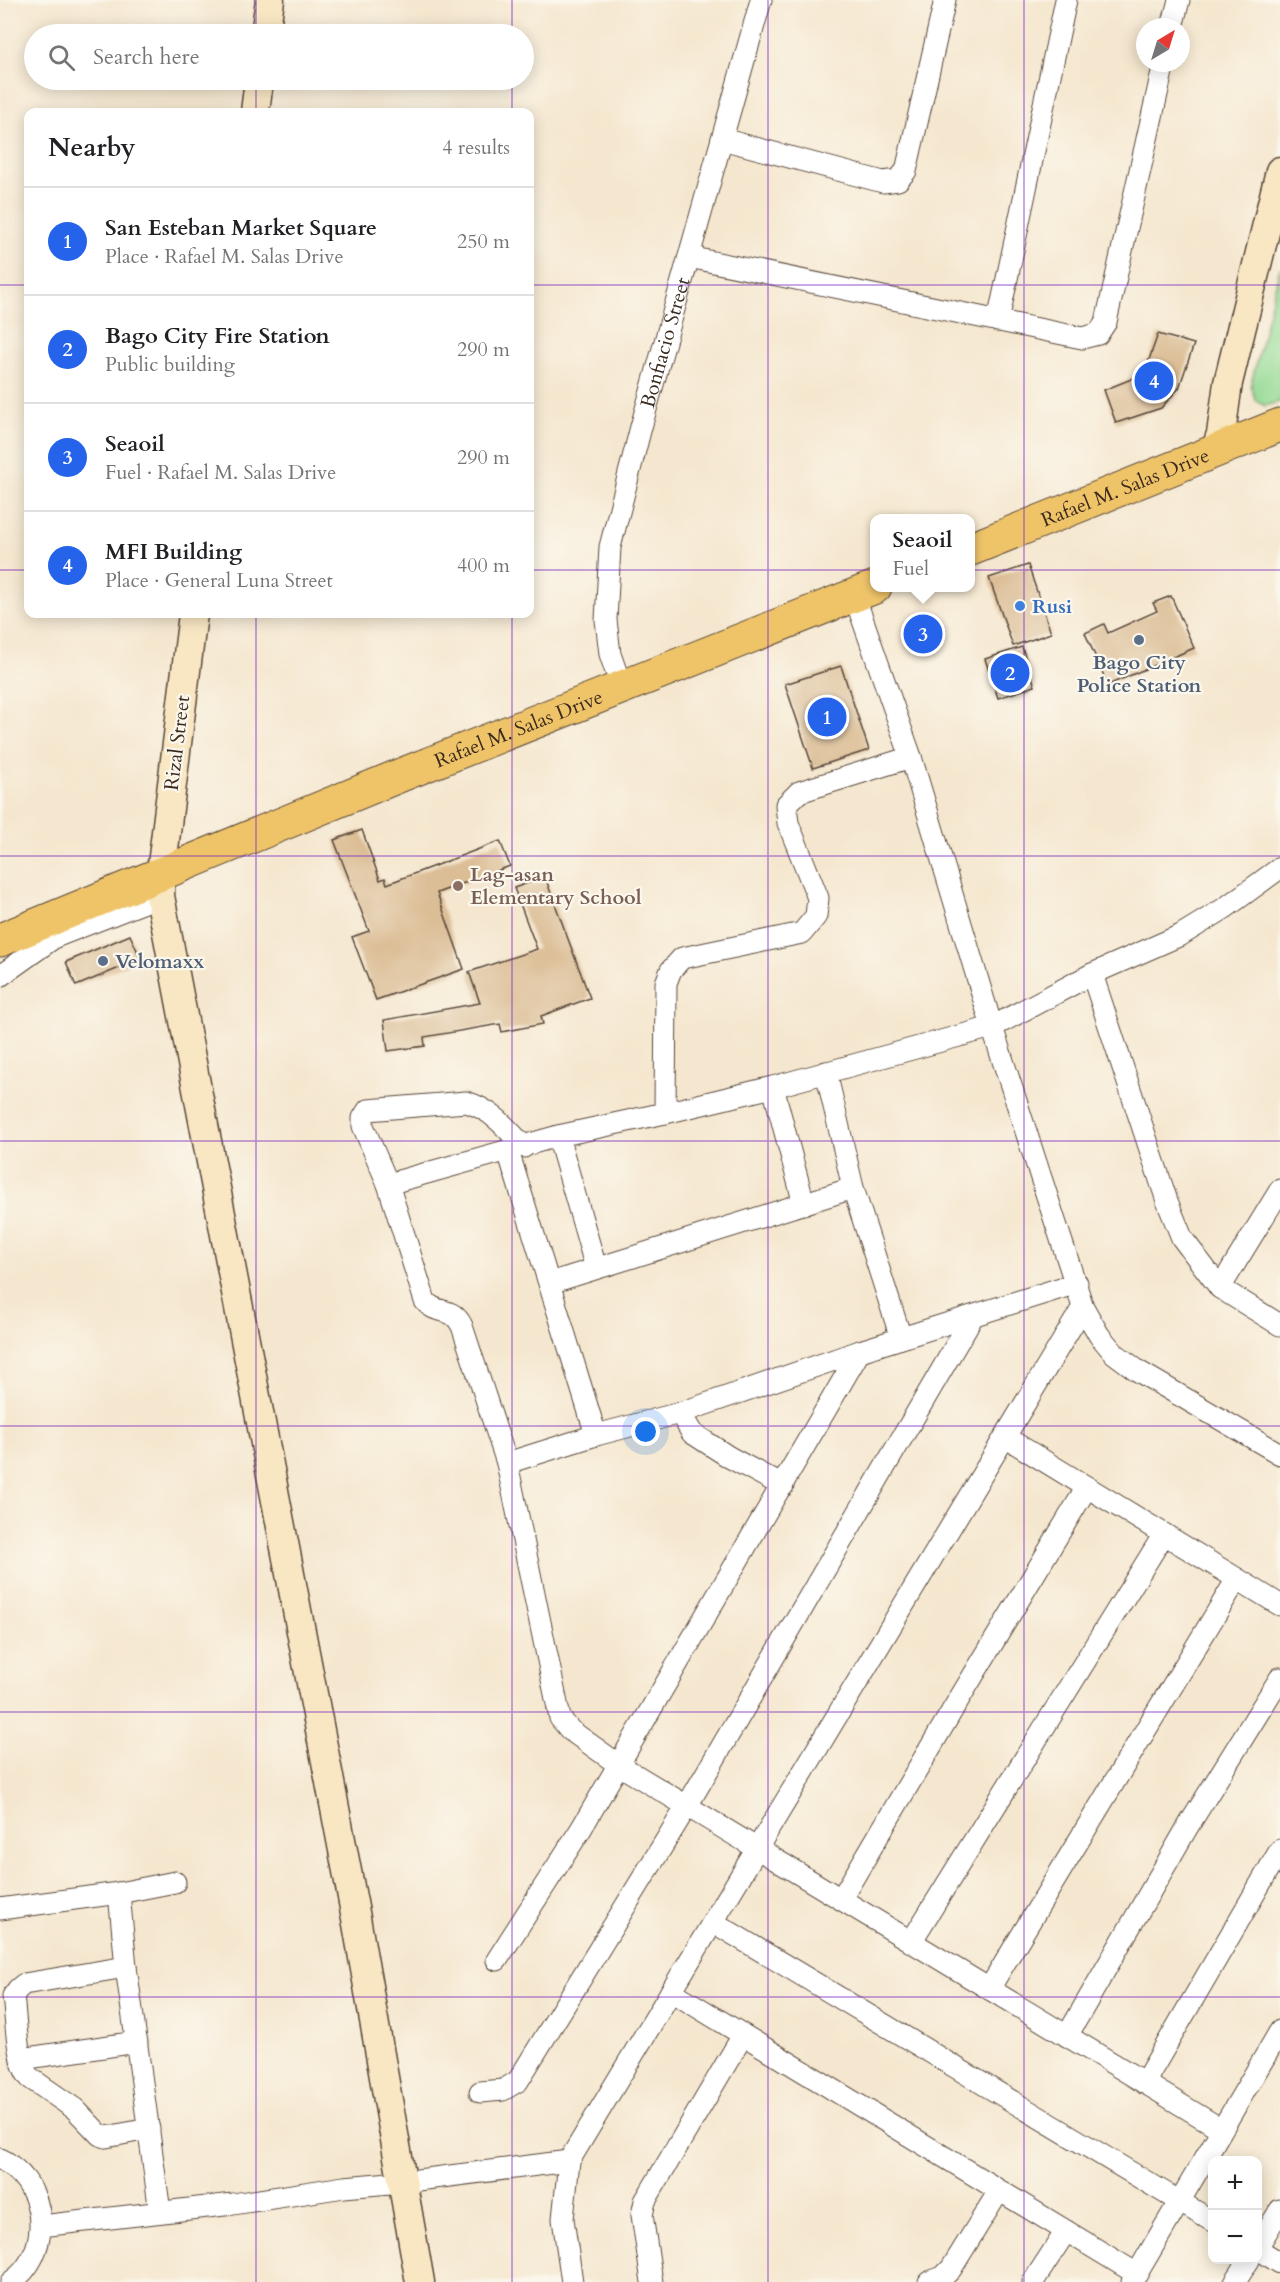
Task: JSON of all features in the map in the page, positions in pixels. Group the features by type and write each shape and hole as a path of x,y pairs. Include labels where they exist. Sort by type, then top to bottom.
{"highway":[{"name":"Rafael M. Salas Drive","path":"975,547 1280,425"},
{"name":"Rafael M. Salas Drive","path":"0,940 160,885 390,779 620,683 865,591"}],"street":[{"path":"267,24 270,0"},
{"name":"Bonfiacio Street","path":"620,683 610,654 606,620 610,547 641,427 761,0"},
{"path":"722,139 883,182 898,180 906,171 945,0"},
{"path":"998,321 1066,0"},
{"path":"1174,18 1179,0"},
{"path":"689,256 1083,338 1098,334 1106,322 1162,72"},
{"path":"256,108 258,90"},
{"path":"1215,451 1221,434 1228,383 1280,171"},
{"path":"865,591 911,757 992,1027 1083,1307 1099,1335 1114,1353 1138,1371 1280,1454"},
{"name":"Rizal Street","path":"193,618 160,885 354,1906 420,2282"},
{"path":"665,1113 666,983 671,970 682,958 802,933 816,916 818,898 788,823 786,805 799,792 911,757"},
{"path":"388,1184 558,1136 773,1087 992,1027 1092,975 1182,935 1225,908 1280,868"},
{"path":"0,976 55,937 160,885"},
{"path":"1092,975 1167,1201 1182,1238 1220,1288 1280,1325"},
{"path":"826,1071 853,1188 901,1338"},
{"path":"773,1087 804,1204"},
{"path":"596,1435 550,1283 516,1149 500,1121 480,1106 466,1102 368,1110 363,1118 363,1126 388,1184 425,1301 429,1306 452,1312 458,1317 507,1463 560,1718 570,1730 619,1764 757,1849 1221,2129"},
{"path":"558,1136 596,1268"},
{"path":"550,1283 853,1188"},
{"path":"1220,1288 1280,1190"},
{"path":"507,1463 596,1435 680,1413 860,1351 1077,1283"},
{"path":"572,2282 563,2219 569,2161 1083,1307"},
{"path":"480,2092 503,2090 518,2081 687,1806 973,1316"},
{"path":"497,1960 581,1829 860,1351"},
{"path":"680,1413 692,1433 729,1457 783,1486"},
{"path":"1005,1437 1280,1605"},
{"path":"841,1899 1087,1487"},
{"path":"911,1942 1164,1534"},
{"path":"989,1989 1237,1579"},
{"path":"1067,2036 1187,1828 1280,1678"},
{"path":"1144,2083 1280,1850"},
{"path":"0,1910 119,1893 175,1882"},
{"path":"119,1893 126,1967 160,2212"},
{"path":"713,1922 1208,2219"},
{"path":"126,1967 24,1984 18,1989 13,1996 21,2059 30,2078 75,2109 100,2134 106,2137 149,2129"},
{"path":"671,1992 1066,2231 1134,2278 1280,2031"},
{"path":"652,2282 642,2215 645,2201 743,2035"},
{"path":"21,2059 137,2042"},
{"path":"0,2159 24,2177 37,2200 41,2226 35,2253 20,2276 11,2282"},
{"path":"41,2226 569,2161"},
{"path":"929,2282 943,2277 951,2269 999,2191"},
{"path":"1262,2240 1280,2210"},
{"path":"1034,2282 1066,2231"},
{"path":"1262,2251 1280,2262"},
{"path":"1235,2282 1246,2264"}],"green space":[{"path":"1280,267 1280,402 1265,406 1255,400 1251,384"}],"building":[{"path":"1158,334 1194,344 1179,388 1161,408 1116,423 1104,390 1144,374"},
{"name":"Rusi","path":"1028,565 1051,633 1013,646 989,578"},
{"name":"Bago City Police Station","path":"1171,596 1194,648 1108,685 1085,633 1104,624 1108,633 1157,611 1153,603"},
{"path":"933,622 938,638 913,646 908,630"},
{"path":"1022,647 1035,686 998,698 985,659"},
{"path":"841,666 869,750 813,768 785,684"},
{"path":"362,830 380,880 385,878 387,884 500,841 510,866 437,893 464,969 376,1000 352,937 369,931 334,840"},
{"path":"545,877 590,998 541,1016 543,1024 502,1032 500,1024 424,1037 425,1046 388,1051 384,1020 480,1003 469,972 537,949 514,888"},
{"name":"Velomaxx","path":"130,935 141,959 76,986 66,962"}],"place":[{"name":"MFI Building","path":"1154,381"},
{"name":"Rusi","path":"1020,606"},
{"name":"Seaoil","path":"923,634"},
{"name":"Bago City Police Station","path":"1139,640"},
{"name":"Bago City Fire Station","path":"1010,673"},
{"name":"San Esteban Market Square","path":"827,717"},
{"name":"Lag-asan Elementary School","path":"458,886"},
{"name":"Velomaxx","path":"103,961"}]}
